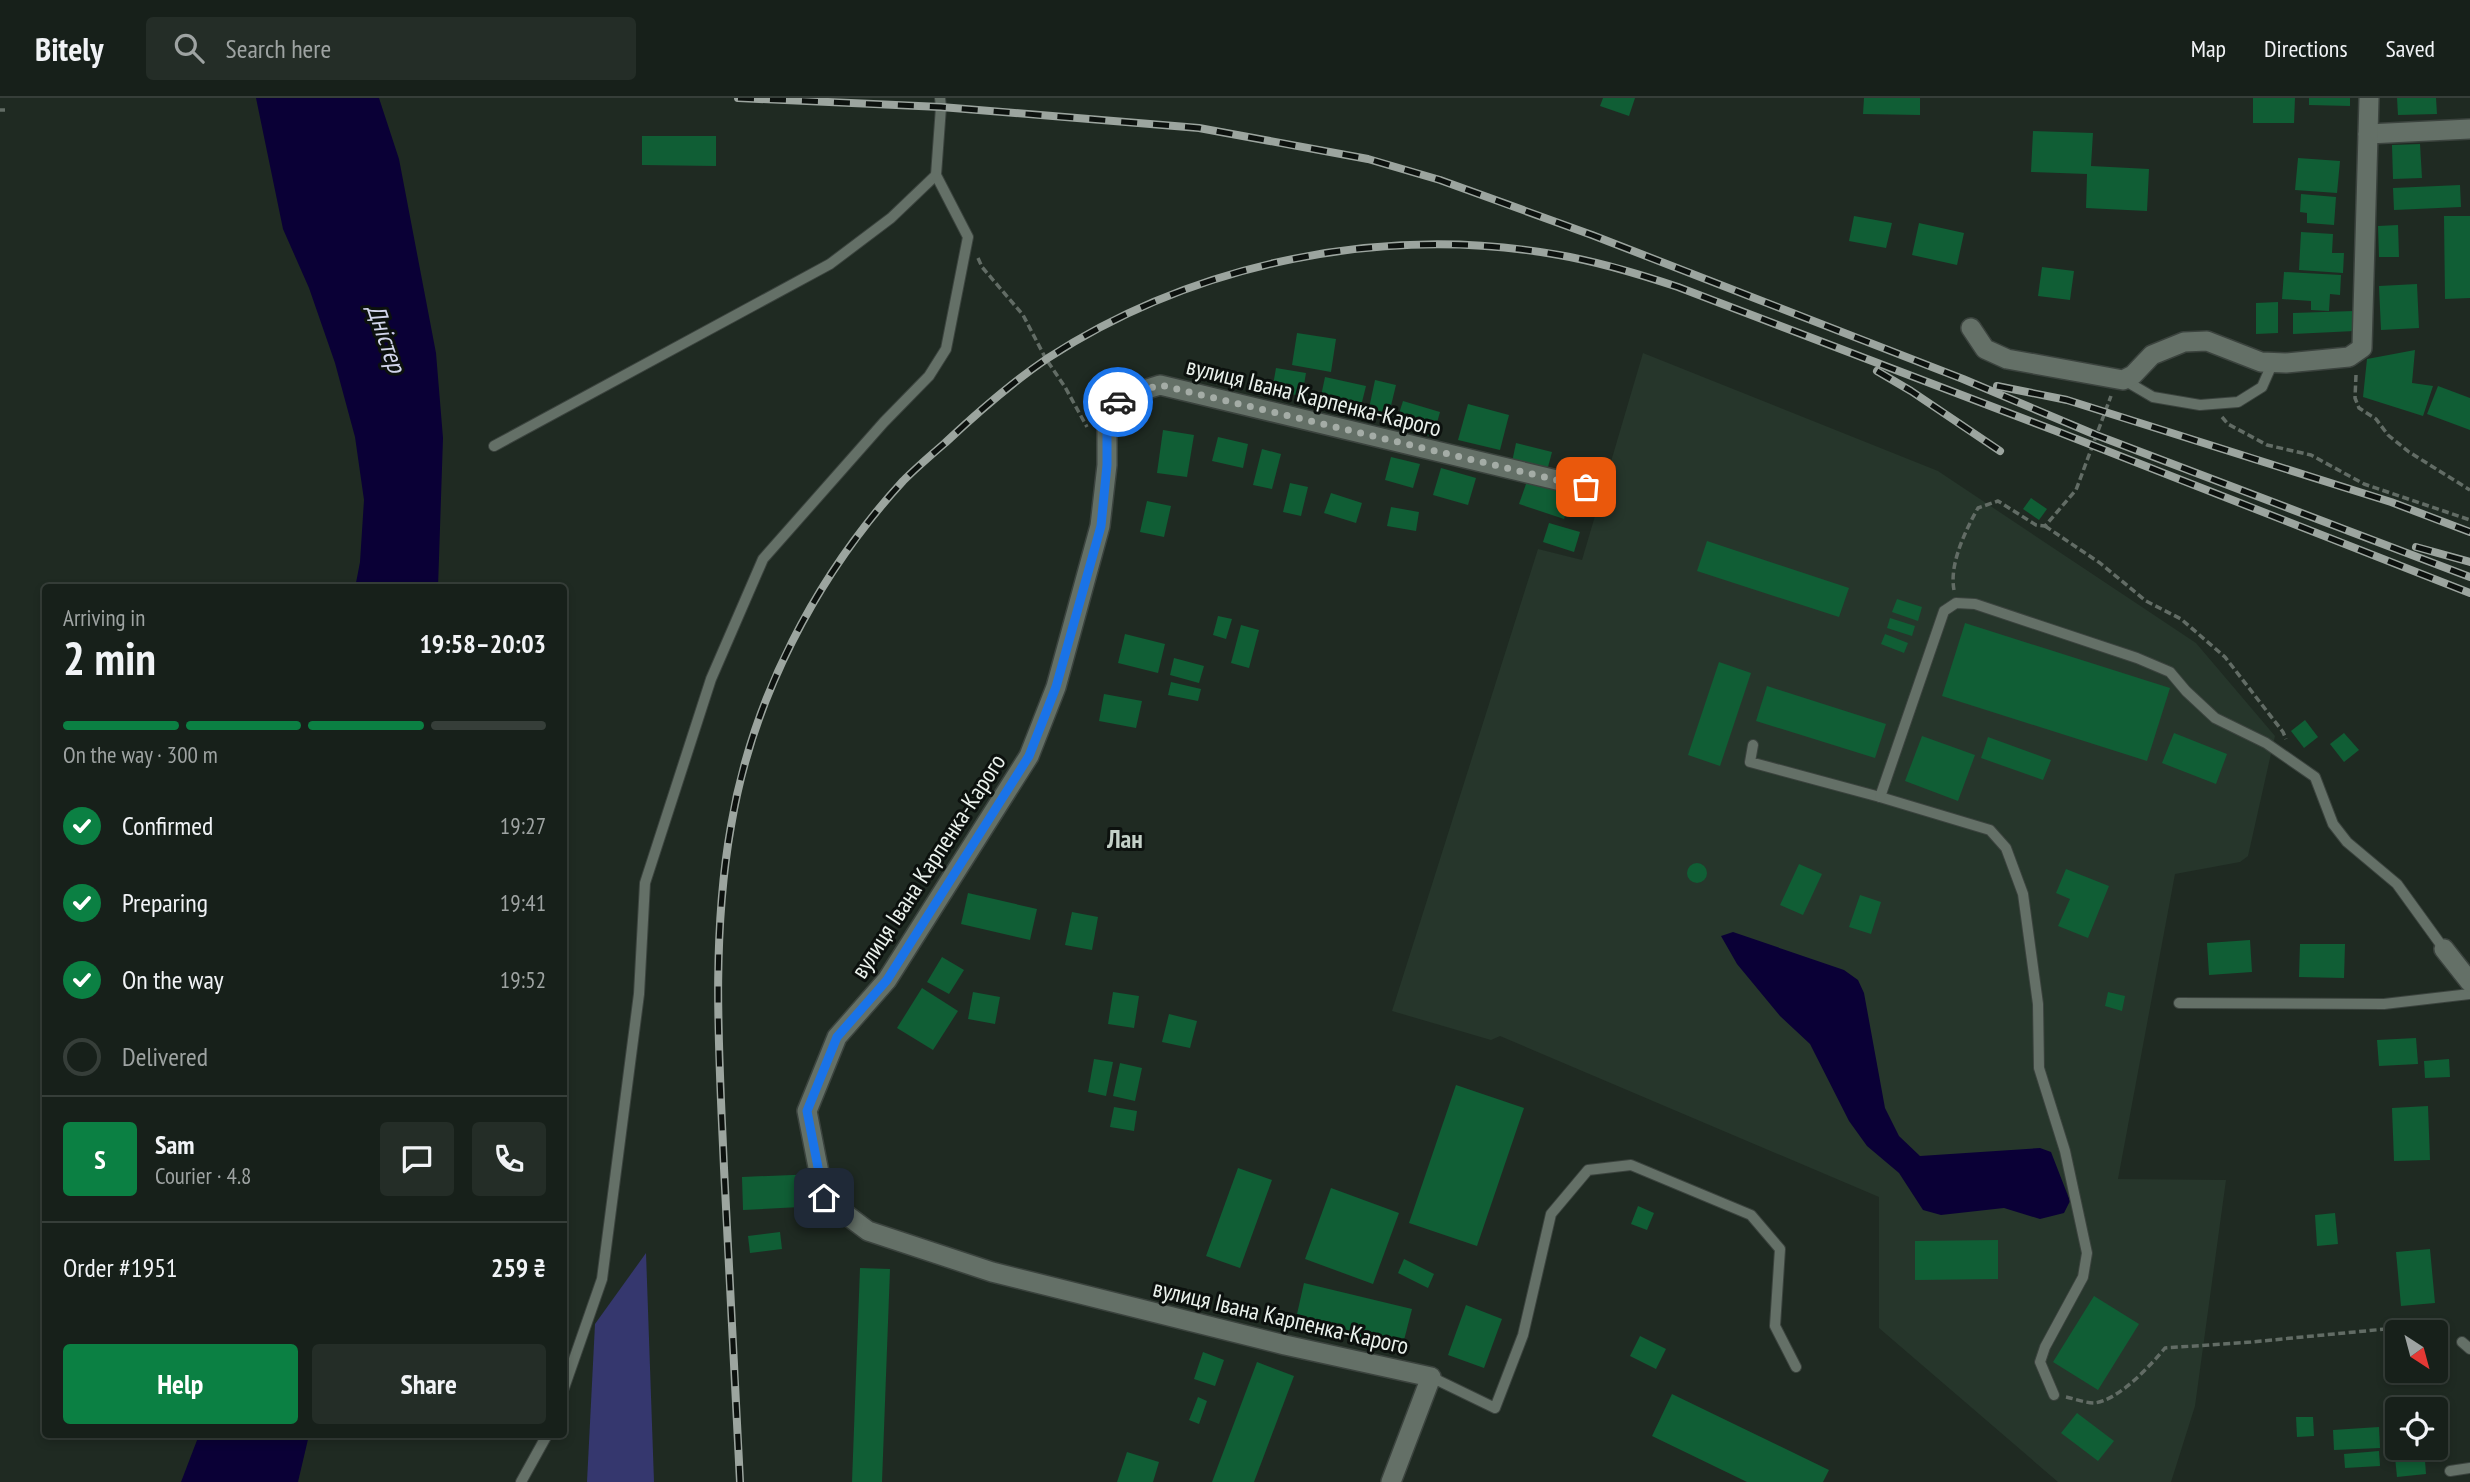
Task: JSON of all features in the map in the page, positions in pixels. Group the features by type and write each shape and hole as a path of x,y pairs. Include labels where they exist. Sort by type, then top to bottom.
{"street":[{"path":"1971,328 1985,349 2007,359 2120,379 2133,375 2152,355 2184,342 2207,341 2261,362 2286,363 2349,357 2359,350 2369,98"},
{"path":"2368,134 2470,130"},
{"name":"вулиця Івана Карпенка-Карого","path":"1431,1377 1285,1345 992,1272 868,1230 824,1198 807,1111 837,1037 887,980 1029,756 1056,687 1101,526 1107,465 1107,420 1114,406 1128,395 1160,385 1586,487"},
{"path":"2444,949 2470,982"},
{"path":"1391,1482 1431,1377"}],"lane":[{"path":"567,1379 602,1279 639,994 645,883 711,679 763,559 884,422 929,376 946,349 968,237 936,174 942,107 940,98"},
{"path":"494,446 830,264 891,218 936,174"},
{"path":"2120,379 2153,397 2200,405 2238,402 2262,387 2273,362"},
{"path":"1880,797 1944,611 1956,603 1975,604 2137,657 2170,671 2186,691 2215,718 2266,743 2315,777 2333,824 2347,842 2397,884 2444,949"},
{"path":"1753,745 1750,762 1990,830 2006,848 2023,894 2038,1004 2039,1068 2065,1152 2087,1253 2083,1277 2045,1347 2040,1362 2054,1395"},
{"path":"2179,1003 2384,1004 2470,994"},
{"path":"1431,1377 1495,1408 1523,1335 1551,1214 1588,1170 1631,1165 1751,1215 1780,1249 1775,1326 1796,1367"},
{"path":"522,1482 545,1438"},
{"path":"2450,1471 2470,1468"}],"path":[{"path":"968,237 982,267 1023,315 1089,431"},
{"path":"2359,350 2355,398 2359,408 2376,419 2388,435 2409,452 2470,490"},
{"path":"2045,526 2076,490 2120,379"},
{"path":"2212,404 2228,424 2267,445 2311,455 2364,484 2470,520"},
{"path":"1956,603 1951,578 1968,526 1978,509 1998,501 2036,525 2045,526 2100,563 2146,601 2180,619 2225,657 2283,732 2297,764"},
{"path":"2054,1395 2095,1403 2145,1373 2165,1348 2181,1345 2251,1342 2396,1328 2439,1329 2466,1345"}],"shaded area":[{"path":"1643,353 1938,471 2196,643 2275,736 2248,856 2240,862 2175,874 2118,1179 2226,1180 2195,1406 2171,1482 2058,1482 1879,1328 1879,1197 1500,1036 1491,1040 1392,1011 1538,549 1582,560"},
{"path":"646,1253 654,1482 587,1482 595,1324"}],"water":[{"name":"Дністер","path":"256,98 379,98 399,159 436,353 443,438 438,584 356,584 364,500 355,437 335,363 309,288 283,229"},
{"path":"1733,932 1844,970 1858,980 1864,993 1885,1108 1899,1136 1920,1156 2040,1148 2051,1152 2070,1201 2064,1213 2040,1219 2004,1208 1941,1215 1923,1210 1899,1173 1867,1146 1849,1121 1810,1044 1780,1016 1737,964 1721,936"},
{"path":"198,1438 308,1438 298,1482 181,1482"}],"building":[{"path":"1603,98 1635,98 1629,116 1600,106"},
{"path":"1864,98 1920,98 1920,115 1863,114"},
{"path":"2253,98 2295,98 2294,123 2253,123"},
{"path":"2309,98 2350,98 2350,106 2309,105"},
{"path":"2397,98 2436,98 2437,114 2398,115"},
{"path":"2033,131 2093,133 2091,166 2149,169 2147,211 2086,208 2087,174 2031,172"},
{"path":"642,136 716,136 716,166 642,165"},
{"path":"2420,144 2422,178 2393,179 2392,145"},
{"path":"2298,158 2340,161 2337,193 2295,190"},
{"path":"2460,185 2461,207 2394,210 2393,188"},
{"path":"2301,194 2336,197 2334,225 2307,223 2307,213 2300,212"},
{"path":"1854,216 1892,223 1886,248 1849,241"},
{"path":"2444,216 2470,216 2470,298 2445,299"},
{"path":"1919,223 1964,233 1957,265 1912,255"},
{"path":"2398,225 2399,257 2379,257 2378,226"},
{"path":"2301,232 2333,234 2332,253 2344,253 2343,273 2299,270"},
{"path":"2042,267 2074,271 2070,300 2038,296"},
{"path":"2284,272 2341,275 2340,295 2330,294 2329,311 2311,310 2311,301 2282,299"},
{"path":"2417,284 2419,328 2381,330 2379,286"},
{"path":"2278,302 2278,333 2256,334 2256,303"},
{"path":"2354,311 2355,331 2293,334 2293,313"},
{"path":"1297,333 1336,339 1331,372 1292,365"},
{"path":"2415,350 2412,383 2433,386 2423,416 2363,397 2367,359"},
{"path":"1276,368 1306,373 1302,396 1272,391"},
{"path":"1325,377 1366,386 1360,410 1320,401"},
{"path":"1375,380 1396,385 1388,418 1368,413"},
{"path":"2438,386 2470,398 2470,430 2427,414"},
{"path":"1403,401 1440,412 1433,437 1395,426"},
{"path":"1468,404 1509,415 1500,450 1458,440"},
{"path":"1163,430 1194,435 1187,477 1157,473"},
{"path":"1218,437 1248,444 1243,468 1212,461"},
{"path":"1516,443 1552,452 1547,471 1512,462"},
{"path":"1262,449 1281,454 1272,489 1253,485"},
{"path":"1391,457 1420,464 1413,488 1385,480"},
{"path":"1441,468 1476,478 1468,505 1433,495"},
{"path":"1527,481 1572,496 1564,519 1519,504"},
{"path":"1290,483 1308,487 1301,516 1283,512"},
{"path":"1331,493 1362,503 1356,523 1324,513"},
{"path":"2031,498 2047,509 2039,520 2023,509"},
{"path":"1147,501 1171,506 1164,537 1140,532"},
{"path":"1391,507 1419,512 1416,531 1387,526"},
{"path":"1549,523 1580,532 1574,552 1543,542"},
{"path":"1707,541 1849,588 1839,617 1697,571"},
{"path":"1897,599 1922,607 1918,621 1892,612"},
{"path":"1218,616 1232,619 1226,639 1213,635"},
{"path":"1890,618 1915,626 1912,636 1887,628"},
{"path":"1965,623 2170,688 2147,761 1942,696"},
{"path":"1241,625 1259,630 1249,668 1231,663"},
{"path":"1125,634 1165,644 1158,673 1118,663"},
{"path":"1885,634 1908,643 1904,653 1881,644"},
{"path":"1174,658 1204,666 1199,683 1170,675"},
{"path":"1719,662 1751,673 1720,766 1688,755"},
{"path":"1171,682 1201,689 1198,701 1168,695"},
{"path":"1767,686 1886,724 1875,758 1756,721"},
{"path":"1104,694 1142,701 1136,728 1099,721"},
{"path":"2305,720 2318,737 2304,748 2291,731"},
{"path":"2174,733 2227,754 2216,784 2162,763"},
{"path":"2344,733 2359,750 2344,762 2330,744"},
{"path":"1922,736 1975,755 1958,801 1905,781"},
{"path":"1988,737 2051,760 2043,780 1981,758"},
{"path":"1697,863 1704,866 1707,873 1704,880 1697,883 1690,880 1687,873 1690,866"},
{"path":"1799,864 1822,874 1803,915 1780,905"},
{"path":"2066,869 2109,886 2088,938 2058,926 2070,899 2056,893"},
{"path":"968,893 1037,909 1030,940 961,924"},
{"path":"1860,895 1881,902 1871,934 1849,927"},
{"path":"1072,912 1098,917 1092,950 1065,945"},
{"path":"2250,940 2252,972 2209,975 2207,943"},
{"path":"2300,944 2345,944 2344,978 2299,977"},
{"path":"942,957 964,970 949,994 927,982"},
{"path":"922,988 958,1011 933,1050 897,1028"},
{"path":"973,992 1000,997 995,1024 968,1019"},
{"path":"1113,992 1139,996 1134,1028 1108,1024"},
{"path":"2108,992 2125,996 2122,1011 2105,1006"},
{"path":"1169,1014 1197,1021 1190,1048 1162,1042"},
{"path":"2416,1038 2418,1064 2379,1066 2377,1040"},
{"path":"1094,1059 1113,1062 1106,1096 1088,1092"},
{"path":"2449,1059 2450,1077 2425,1078 2424,1061"},
{"path":"1120,1063 1142,1068 1135,1101 1113,1096"},
{"path":"1456,1085 1524,1108 1477,1246 1409,1223"},
{"path":"2428,1106 2430,1160 2394,1161 2392,1108"},
{"path":"1114,1107 1137,1111 1134,1131 1110,1127"},
{"path":"1238,1168 1272,1180 1240,1268 1206,1256"},
{"path":"817,1174 819,1206 743,1210 742,1177"},
{"path":"1331,1188 1399,1213 1373,1284 1305,1259"},
{"path":"1638,1206 1654,1213 1647,1230 1631,1224"},
{"path":"2335,1213 2338,1244 2317,1246 2315,1215"},
{"path":"780,1232 782,1249 750,1253 748,1236"},
{"path":"1998,1240 1998,1279 1915,1280 1915,1241"},
{"path":"2430,1249 2435,1303 2401,1306 2396,1252"},
{"path":"1404,1259 1434,1274 1428,1288 1398,1273"},
{"path":"860,1268 890,1269 882,1482 852,1482"},
{"path":"1304,1283 1412,1309 1402,1348 1295,1323"},
{"path":"2094,1296 2139,1324 2098,1390 2053,1362"},
{"path":"1466,1305 1502,1319 1484,1368 1448,1355"},
{"path":"1640,1336 1666,1349 1656,1369 1630,1356"},
{"path":"1203,1352 1224,1360 1215,1386 1194,1379"},
{"path":"1257,1362 1294,1376 1254,1482 1212,1482"},
{"path":"1672,1394 1829,1470 1823,1482 1747,1482 1652,1436"},
{"path":"1198,1397 1207,1401 1199,1424 1189,1420"},
{"path":"2077,1413 2114,1441 2098,1461 2061,1433"},
{"path":"2296,1417 2313,1417 2314,1436 2297,1437"},
{"path":"2379,1427 2380,1448 2334,1450 2333,1430"},
{"path":"2379,1451 2380,1466 2345,1468 2344,1454"},
{"path":"1127,1452 1159,1462 1153,1482 1117,1482"},
{"path":"2395,1460 2425,1460 2426,1474 2397,1477"}],"railway":[{"path":"738,98 941,107 1199,128 1368,159 1440,180 1592,235 1963,379 2096,435 2470,577"},
{"path":"740,1482 718,997 725,868 741,779 754,732 792,642 816,598 871,518 903,481 982,410 1048,358 1105,325 1166,297 1229,275 1293,259 1359,249 1426,245 1493,247 1559,255 1678,287 2470,593"},
{"path":"1877,371 2000,451"},
{"path":"1997,386 2067,400 2391,502 2470,532"},
{"path":"2416,547 2470,562"}],"way so far":[{"path":"1118,402 1128,395 1160,385 1586,487"}],"district":[{"name":"Лан","path":"1125,838"}],"route":[{"path":"824,1198 807,1111 837,1037 887,980 1029,756 1056,687 1101,526 1107,465 1107,420 1118,402"}]}
